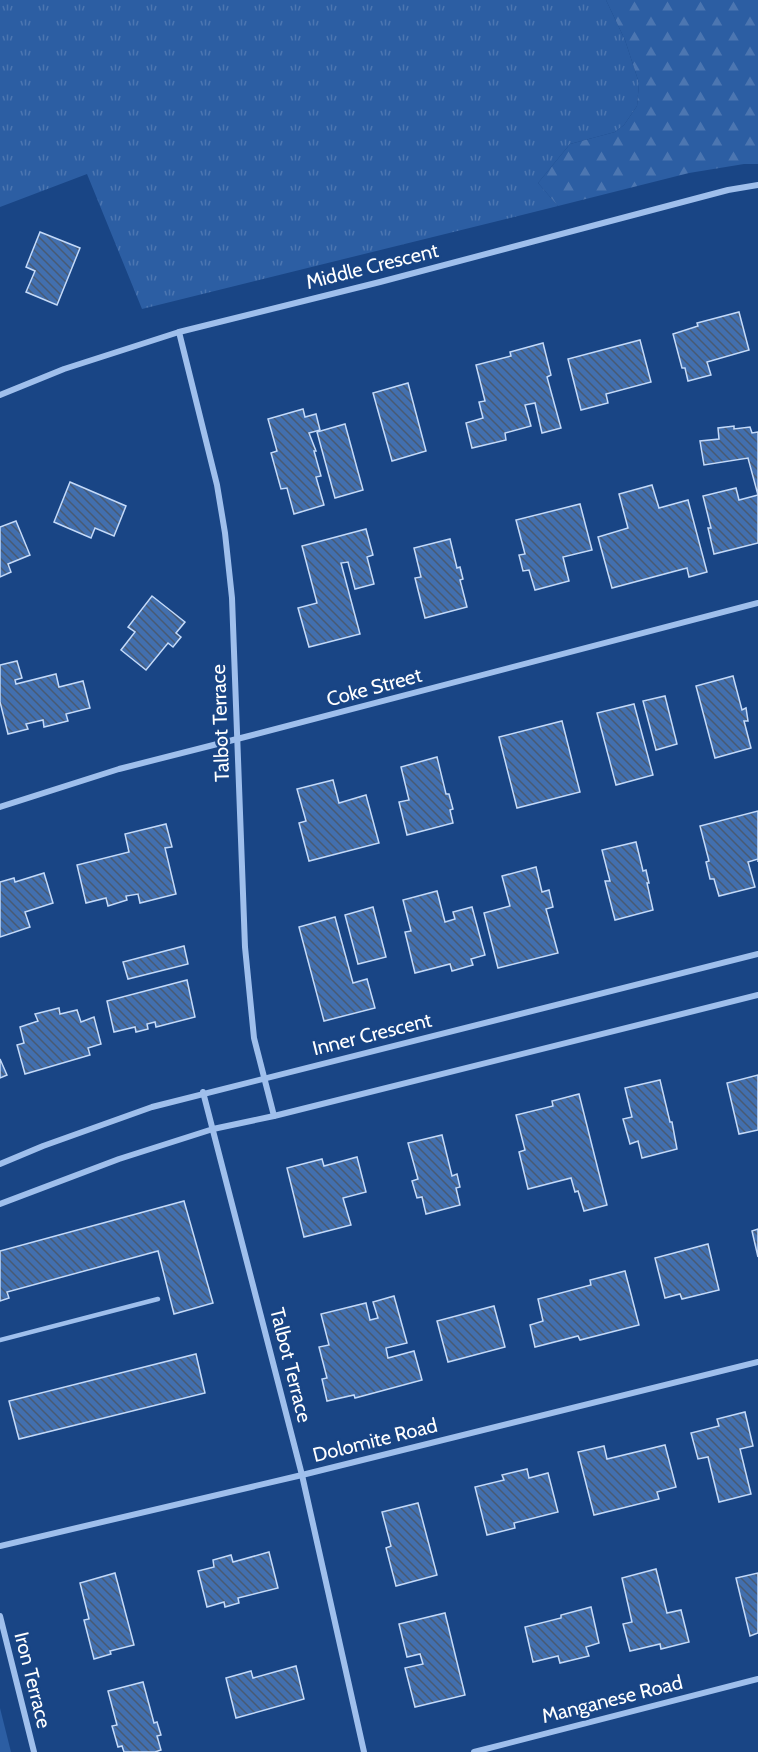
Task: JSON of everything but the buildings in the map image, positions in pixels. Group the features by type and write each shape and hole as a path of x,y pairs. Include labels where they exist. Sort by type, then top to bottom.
{"street":[{"name":"Middle Crescent","path":"0,395 64,369 179,332 380,282 728,190 758,185"},
{"name":"Talbot Terrace","path":"179,332 217,484 225,533 232,598 245,948 254,1038 274,1116"},
{"name":"Coke Street","path":"0,807 119,768 758,603"},
{"name":"Inner Crescent","path":"0,1164 152,1107 203,1092 449,1033 758,954"},
{"path":"0,1204 118,1159 213,1129 274,1116 758,995"},
{"name":"Talbot Terrace","path":"203,1092 302,1475 364,1752"},
{"name":"Dolomite Road","path":"0,1546 302,1475 758,1362"},
{"name":"Iron Terrace","path":"0,1616 34,1752"},
{"name":"Manganese Road","path":"474,1752 758,1678"}],"lane":[{"path":"0,1340 158,1299"}],"green space":[{"path":"0,0 606,0 625,40 639,83 637,106 624,125 615,132 570,144 538,183 558,206 142,309 87,174 0,207"},
{"path":"606,0 758,0 758,164 744,164 689,173 558,206 538,183 570,144 615,132 624,125 637,106 639,83 625,40"},
{"path":"0,1708 11,1752 0,1752"}]}
